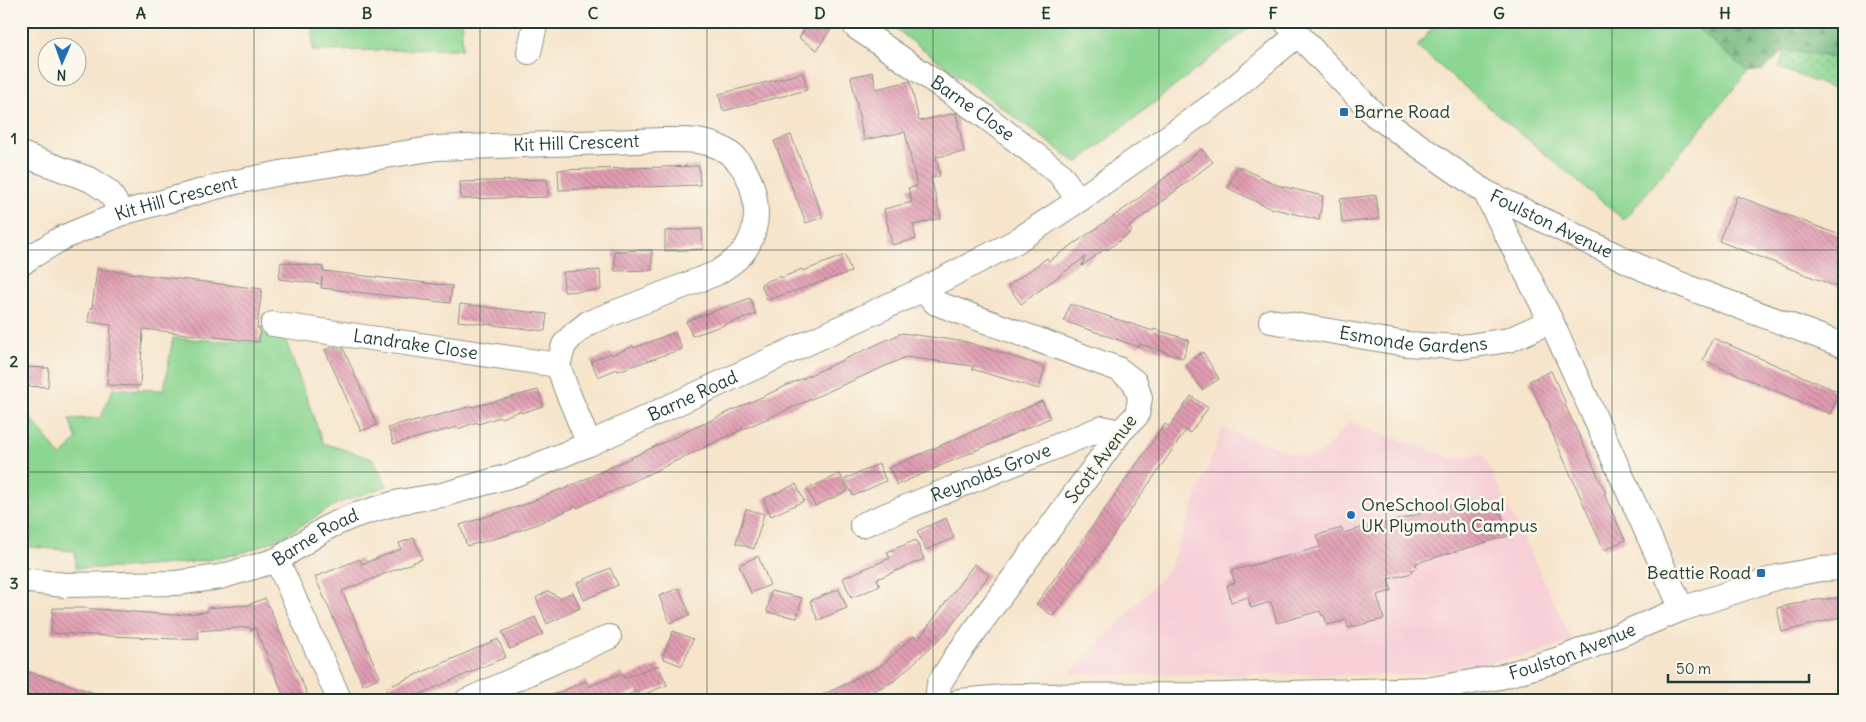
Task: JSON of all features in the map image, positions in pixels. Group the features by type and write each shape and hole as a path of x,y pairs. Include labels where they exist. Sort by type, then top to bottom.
{"street":[{"path":"529,52 536,21"},
{"name":"Barne Close","path":"856,27 986,118 1059,172 1079,200"},
{"name":"Barne Road","path":"21,580 65,584 176,583 220,577 277,560 328,527 352,516 399,502 442,495 516,474 589,444 922,290 1015,242 1079,200 1220,100 1291,28"},
{"name":"Foulston Avenue","path":"1291,28 1376,115 1485,192 1644,269 1845,346"},
{"name":"Kit Hill Crescent","path":"21,264 62,238 122,213 246,180 437,148 696,140 721,148 735,158 747,175 753,191 756,212 755,230 746,249 734,261 716,272 588,323 573,334 564,345 558,365"},
{"path":"21,154 91,180 110,192 122,213"},
{"path":"1485,192 1551,321 1682,608"},
{"name":"Scott Avenue","path":"922,290 936,303 1118,369 1134,382 1140,398 1137,415 1120,432 955,658 939,684 937,701"},
{"name":"Esmonde Gardens","path":"1271,320 1406,344 1461,347 1509,340 1551,321"},
{"name":"Landrake Close","path":"273,324 558,365"},
{"path":"558,365 589,444"},
{"name":"Reynolds Grove","path":"862,525 1102,428 1120,432"},
{"path":"277,560 340,701"},
{"name":"Foulston Avenue","path":"960,701 1014,696 1224,698 1432,689 1500,677 1563,658 1682,608 1778,577 1820,569 1845,568"},
{"path":"466,701 609,637"}],"shaded area":[{"name":"OneSchool Global UK Plymouth Campus","path":"1349,422 1454,459 1483,455 1573,642 1536,653 1461,669 1406,675 1069,674 1168,571 1223,428 1305,458 1323,452"}],"green space":[{"path":"312,21 462,21 462,49 313,51"},
{"path":"885,21 1258,21 1077,163"},
{"path":"1438,21 1688,21 1748,72 1624,220 1417,47"},
{"path":"1688,21 1845,21 1845,61 1821,55 1785,50 1763,70 1748,72"},
{"path":"1785,50 1821,55 1845,61 1845,93 1779,68"},
{"path":"264,331 284,336 323,443 373,459 387,486 338,503 281,538 248,551 220,558 124,568 76,568 75,551 21,546 21,409 23,408 61,457 77,439 69,419 100,418 113,389 164,390 173,338 259,343"}],"building":[{"path":"810,21 836,21 817,50 799,38"},
{"path":"873,72 876,89 910,81 919,121 956,113 964,152 936,157 940,176 931,178 941,218 913,225 916,239 892,245 884,209 912,202 908,188 917,186 905,132 864,140 851,77"},
{"path":"803,73 807,90 723,111 719,94"},
{"path":"791,135 823,217 806,223 774,141"},
{"path":"1202,149 1213,162 1129,227 1132,231 1107,250 1106,248 1082,266 1085,257 1021,304 1008,286 1047,258 1049,261 1130,205"},
{"path":"699,166 700,185 559,190 558,170"},
{"path":"1238,166 1277,185 1323,196 1319,220 1267,207 1228,188"},
{"path":"547,179 548,197 461,199 460,182"},
{"path":"1376,195 1379,219 1342,223 1340,199"},
{"path":"1737,196 1845,237 1845,290 1719,241"},
{"path":"702,229 703,249 665,251 665,231"},
{"path":"652,250 652,270 615,271 614,251"},
{"path":"845,255 851,272 767,300 761,284"},
{"path":"281,262 323,267 323,271 452,286 450,303 321,288 322,277 321,284 279,279"},
{"path":"97,269 262,289 257,328 260,328 259,342 143,329 140,386 107,385 111,325 88,322 90,308 92,308"},
{"path":"600,270 601,290 564,292 563,272"},
{"path":"750,298 756,314 692,336 686,321"},
{"path":"460,304 547,314 545,331 458,321"},
{"path":"1070,304 1153,331 1154,329 1189,340 1183,358 1140,344 1139,347 1064,321"},
{"path":"675,332 682,349 618,371 617,369 598,377 591,361 633,346 634,348"},
{"path":"902,333 967,342 1045,367 1039,389 972,369 973,366 906,357 739,431 577,508 577,506 535,525 504,536 467,546 460,525 526,504 562,490"},
{"path":"1713,338 1839,392 1830,414 1703,360"},
{"path":"334,347 343,348 377,425 361,431 325,350"},
{"path":"1203,352 1219,379 1202,390 1185,364"},
{"path":"21,367 49,368 48,387 21,386"},
{"path":"1551,371 1625,540 1604,550 1529,381"},
{"path":"538,390 543,406 478,424 477,422 458,429 457,427 394,444 388,428 408,421 409,423"},
{"path":"1191,396 1208,408 1190,433 1186,430 1108,543 1053,616 1036,604 1165,424 1169,427"},
{"path":"1042,401 1050,418 897,485 889,468"},
{"path":"879,464 886,481 853,496 845,479"},
{"path":"840,474 848,491 815,506 807,489"},
{"path":"796,484 804,501 771,516 763,499"},
{"path":"1470,500 1474,513 1499,506 1508,536 1416,563 1417,568 1411,570 1412,573 1388,579 1392,591 1377,595 1384,619 1348,628 1346,620 1327,625 1324,615 1322,616 1320,611 1277,623 1271,602 1251,608 1248,597 1231,602 1227,585 1235,583 1231,571 1320,547 1317,535 1342,528 1343,533 1372,525 1372,527"},
{"path":"746,509 764,514 754,549 736,543"},
{"path":"946,518 954,538 926,550 917,531"},
{"path":"414,538 422,559 342,591 380,677 363,685 315,577 360,559 362,564 401,549 399,543"},
{"path":"916,540 924,559 877,579 880,586 851,598 843,578 890,558 887,552"},
{"path":"758,556 770,585 751,593 739,565"},
{"path":"974,564 989,575 946,633 894,681 853,701 808,701 881,666 914,636 918,640"},
{"path":"610,568 618,585 584,600 577,583"},
{"path":"679,588 690,615 670,623 659,596"},
{"path":"839,589 847,608 818,620 810,601"},
{"path":"548,591 560,598 573,592 580,608 547,624 536,598"},
{"path":"771,591 802,598 797,618 767,612"},
{"path":"1845,597 1845,616 1782,632 1777,608 1807,601"},
{"path":"265,598 308,696 298,701 286,701 255,628 251,630 250,627 197,631 199,638 174,639 51,633 53,608 82,608 173,615 207,612 207,608 248,605"},
{"path":"535,617 543,634 510,649 502,632"},
{"path":"673,631 693,639 682,666 662,658"},
{"path":"498,639 506,657 404,701 391,701 386,688"},
{"path":"658,665 667,685 640,696 637,691 612,701 539,701 586,681 588,687 622,673 624,678"},
{"path":"21,669 110,698 110,701 21,701"}],"place":[{"name":"Barne Road","path":"1344,112"},
{"name":"OneSchool Global UK Plymouth Campus","path":"1351,515"},
{"name":"Beattie Road","path":"1761,573"}]}
